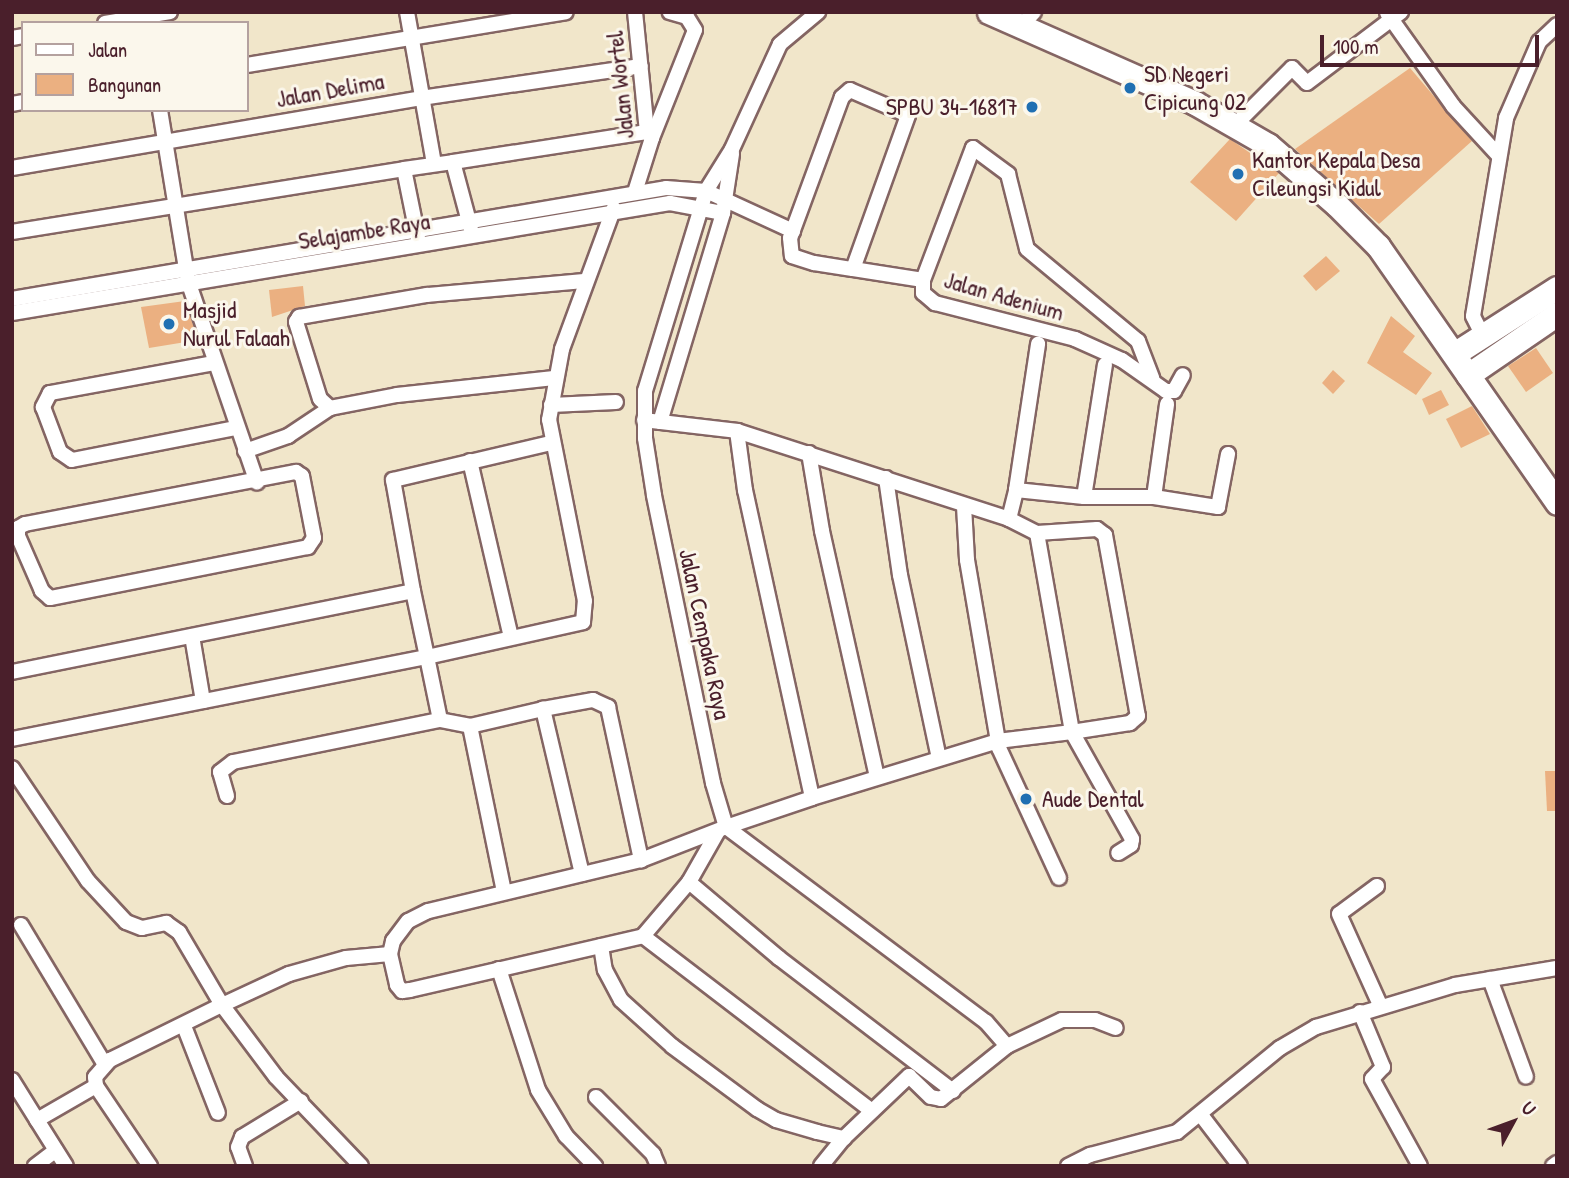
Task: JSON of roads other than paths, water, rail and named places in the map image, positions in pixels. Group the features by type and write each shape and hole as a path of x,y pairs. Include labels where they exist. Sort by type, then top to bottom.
{"main road":[{"path":"989,12 1027,19 1195,103 1268,145 1378,246 1557,503"},
{"path":"1454,354 1557,288"},
{"path":"1468,375 1557,314"}],"street":[{"path":"118,21 170,12"},
{"path":"407,12 433,164"},
{"path":"248,65 566,12"},
{"name":"Jalan Wortel","path":"635,12 650,135 635,192"},
{"path":"12,232 433,164 650,135 695,30 687,17 670,12"},
{"path":"818,12 780,44 733,149 706,191 644,410 737,431 886,478 964,506 1084,497 1154,497 1218,507 1228,454"},
{"path":"1234,125 1292,68 1307,83 1393,15 1453,106 1499,155"},
{"path":"1483,336 1474,316 1506,118 1539,42 1557,25"},
{"name":"Jalan Delima","path":"12,168 421,98 641,66"},
{"path":"793,231 845,92 906,111 907,120 853,270"},
{"path":"160,112 187,273 235,428 252,467"},
{"path":"923,280 973,148 1008,174 1025,247 1138,341 1152,378"},
{"path":"661,414 724,206 733,149"},
{"path":"453,162 472,237"},
{"path":"404,169 420,246"},
{"path":"12,299 187,273 468,220 635,192 666,188 706,191 724,206"},
{"path":"12,739 427,657 511,637 566,629 585,617 550,425 554,378 585,281 617,197"},
{"name":"Selajambe Raya","path":"12,313 187,273 420,246 670,203 724,206 793,231"},
{"name":"Jalan Adenium","path":"793,231 788,250 795,259 923,280 923,293 935,303 1075,339 1152,378 1172,392 1183,375"},
{"path":"330,408 320,399 297,324 299,317 440,293 585,281"},
{"path":"1038,344 1012,504 1037,533 1075,739 1132,839 1131,845 1118,853"},
{"path":"214,363 50,393 43,407 60,452 72,460 235,428"},
{"path":"1084,497 1105,365"},
{"path":"252,467 301,474 314,538 311,545 50,598 42,591 18,536 18,528 25,524 252,467 288,436 330,408 397,395 554,378"},
{"path":"440,720 393,480 470,461 550,425 617,402"},
{"path":"1154,497 1167,404"},
{"name":"Jalan Cempaka Raya","path":"644,410 646,449 722,829"},
{"path":"737,431 750,514 811,798"},
{"path":"809,453 822,531 877,776"},
{"path":"470,461 511,637"},
{"path":"886,478 902,586 939,758"},
{"path":"964,506 967,560 999,745 1004,763 1059,878"},
{"path":"722,829 690,882 643,936 402,991 390,954 399,929 418,915 641,860 722,829 811,798 939,758 999,745 1075,739 1130,723 1138,716 1104,535 1097,529 1037,533"},
{"path":"12,672 413,591"},
{"path":"192,636 202,702"},
{"path":"227,796 220,772 233,762 440,720 470,726 593,700 608,706 641,860"},
{"path":"542,709 582,874"},
{"path":"470,726 504,892"},
{"path":"12,768 88,881 134,926 166,923 179,932 222,1005 300,1101 361,1166"},
{"path":"722,829 978,1016 1007,1046"},
{"path":"690,882 779,958 953,1091"},
{"path":"1377,886 1339,914 1380,1005"},
{"path":"21,925 105,1065"},
{"path":"643,936 872,1111"},
{"path":"601,946 606,970 621,1000 671,1045 776,1120 844,1138"},
{"path":"150,1166 96,1086 95,1077 105,1065 289,974 346,958 390,954"},
{"path":"1070,1165 1168,1136 1201,1115 1279,1048 1316,1027 1380,1005 1490,979 1557,968"},
{"path":"499,969 538,1090 566,1136 595,1166"},
{"path":"1490,979 1526,1077"},
{"path":"1360,1012 1383,1067 1372,1079 1420,1166"},
{"path":"821,1166 844,1138 909,1076 934,1099 953,1091 1007,1046 1062,1020 1095,1020 1116,1028"},
{"path":"184,1026 218,1113"},
{"path":"12,1080 17,1098 37,1120 66,1166"},
{"path":"37,1120 96,1086"},
{"path":"596,1097 653,1154 658,1166"},
{"path":"245,1166 238,1147 242,1137 300,1101"},
{"path":"1201,1115 1241,1166"},
{"path":"35,1166 56,1150"}],"place":[{"name":"SD Negeri Cipicung 02","path":"1130,88"},
{"name":"SPBU 34-16817","path":"1032,107"},
{"name":"Kantor Kepala Desa Cileungsi Kidul","path":"1238,174"},
{"name":"Masjid Nurul Falaah","path":"169,324"},
{"name":"Aude Dental","path":"1026,799"}]}
